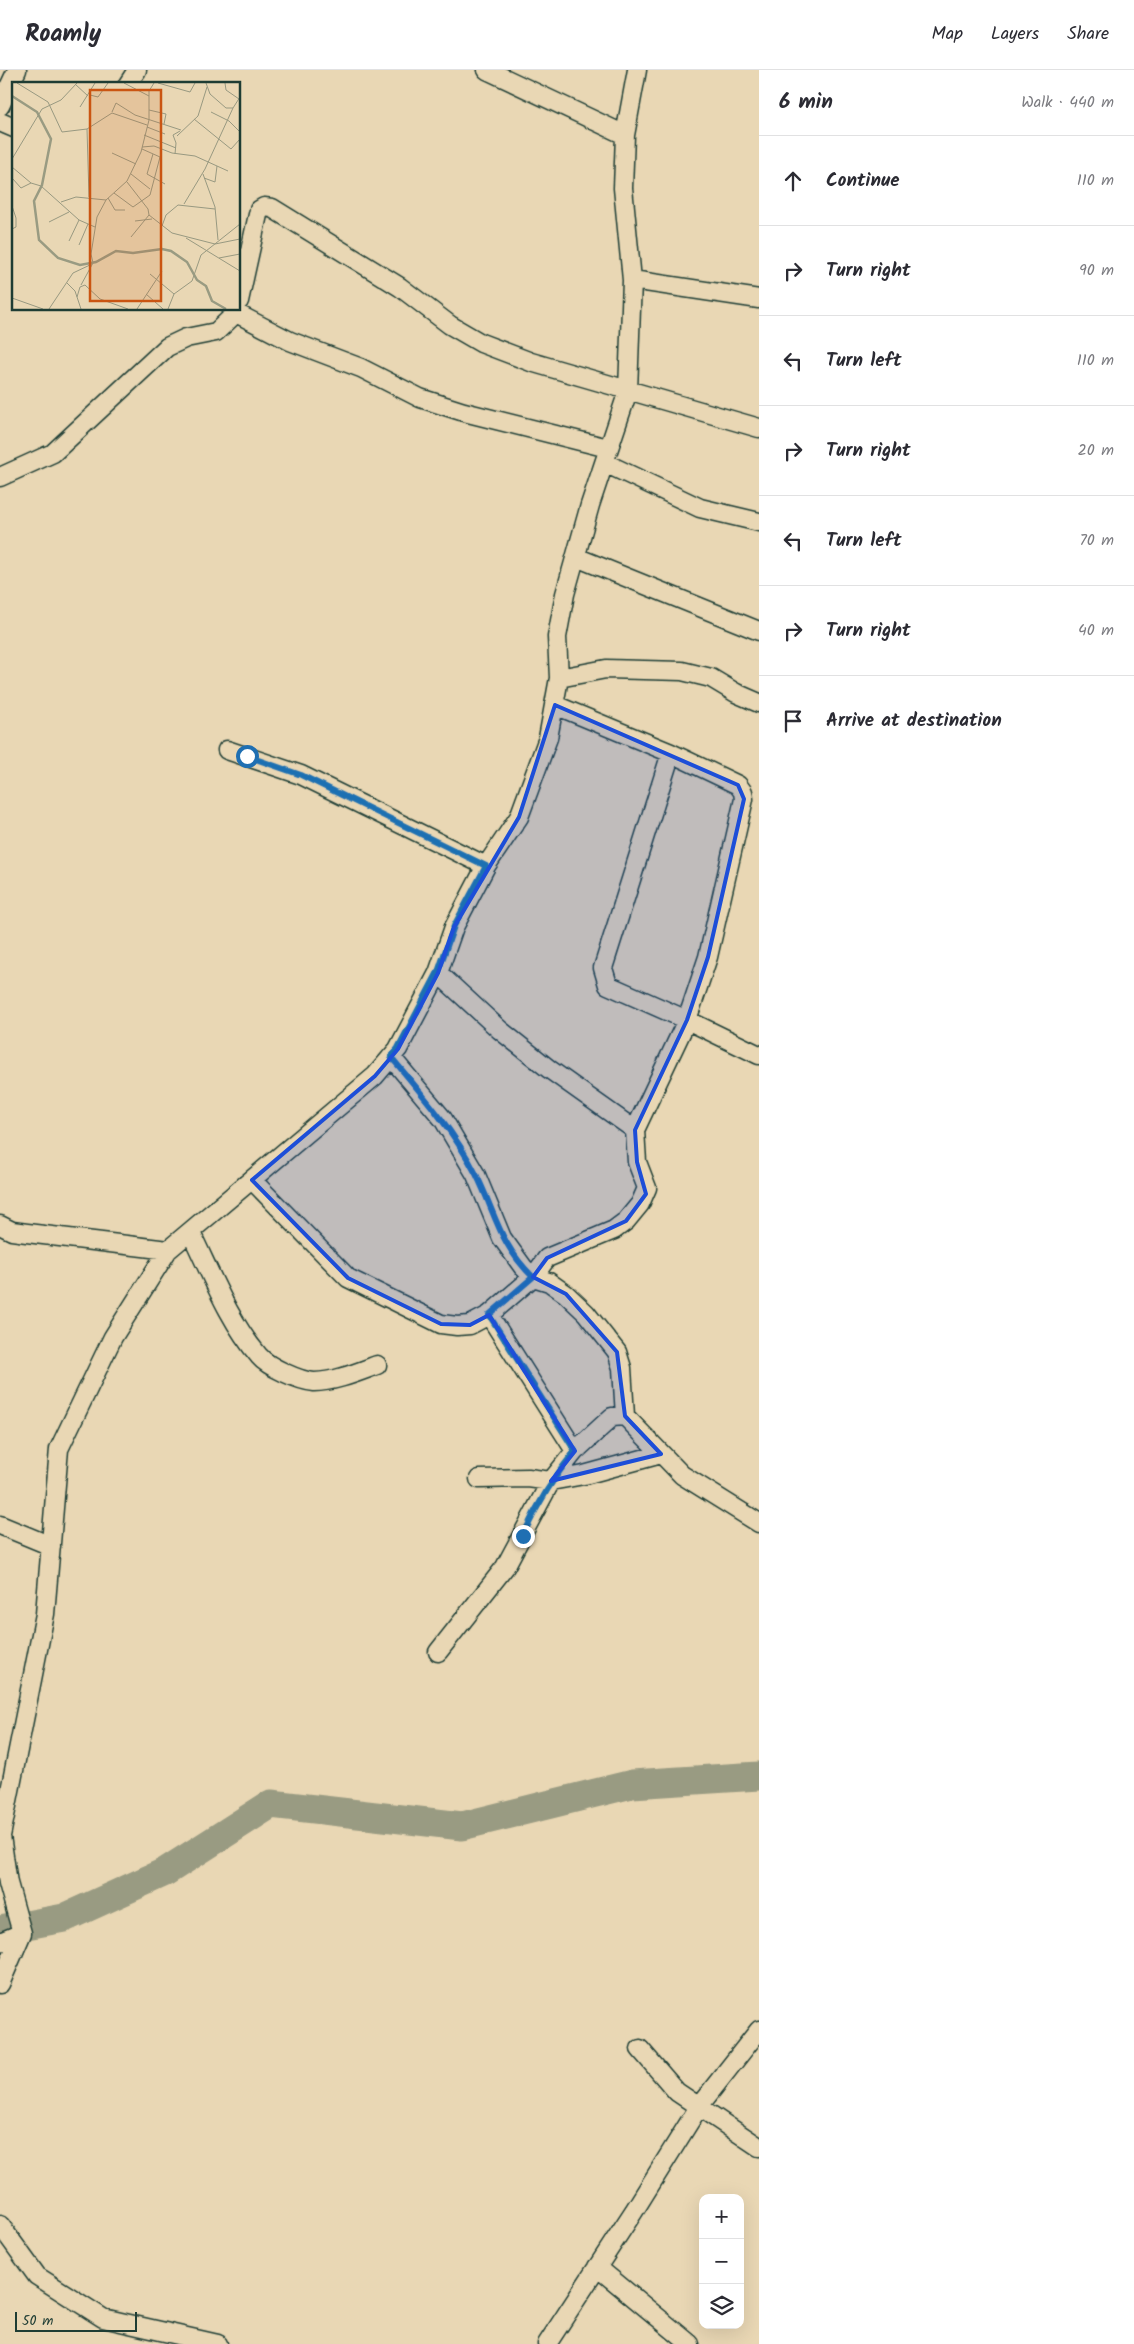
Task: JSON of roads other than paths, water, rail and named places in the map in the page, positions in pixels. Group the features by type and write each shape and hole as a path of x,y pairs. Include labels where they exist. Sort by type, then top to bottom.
{"street":[{"path":"0,106 17,70"},
{"path":"129,82 137,70"},
{"path":"487,70 625,135"},
{"path":"0,1984 22,1933 8,1883 1,1836 46,1614 59,1449 66,1431 113,1337 168,1250 374,1076 398,1048 438,972 454,926 486,866 519,817 548,738 559,678 557,637 559,622 590,505 628,390 632,280 624,188 625,135 637,70"},
{"path":"0,122 12,127"},
{"path":"240,295 259,210 264,207 272,208 400,287 450,324 481,343 531,362 759,428"},
{"path":"632,280 759,299"},
{"path":"0,477 53,452 166,347 186,338 216,332 235,310"},
{"path":"240,310 290,340 360,368 420,398 607,455 700,508 759,522"},
{"path":"576,557 759,631"},
{"path":"559,678 606,669 682,671 712,678 736,693 759,703"},
{"path":"252,1180 348,1278 441,1324 457,1326 470,1325 489,1315 533,1277 547,1258 614,1230 626,1222 640,1204 647,1188 637,1162 635,1130 687,1020 708,957 744,792 738,785 671,753 555,705"},
{"path":"227,750 301,775 486,866"},
{"path":"671,753 603,968 608,985 687,1020 759,1056"},
{"path":"438,972 500,1030 549,1069 635,1130"},
{"path":"391,1057 443,1120 476,1175 502,1238 523,1267 533,1277 549,1282 566,1294 586,1313 617,1352 622,1368 625,1416 682,1475 759,1523"},
{"path":"0,1225 12,1231 168,1250"},
{"path":"191,1232 234,1319 260,1358 284,1373 314,1382 347,1375 377,1365"},
{"path":"489,1315 575,1451"},
{"path":"438,1652 504,1567 523,1536 534,1510 551,1481 575,1451 612,1417 625,1416"},
{"path":"480,1479 535,1478 551,1481 584,1475 661,1454"},
{"path":"0,1525 51,1546"},
{"path":"0,1942 22,1933"},
{"path":"546,2344 700,2105 759,2030"},
{"path":"640,2049 677,2092 700,2105 759,2147"},
{"path":"0,2225 37,2276 103,2318 218,2344"},
{"path":"597,2267 690,2344"}],"waterway":[{"path":"0,1930 64,1918 165,1872 271,1804 462,1826 632,1784 759,1776"}]}
